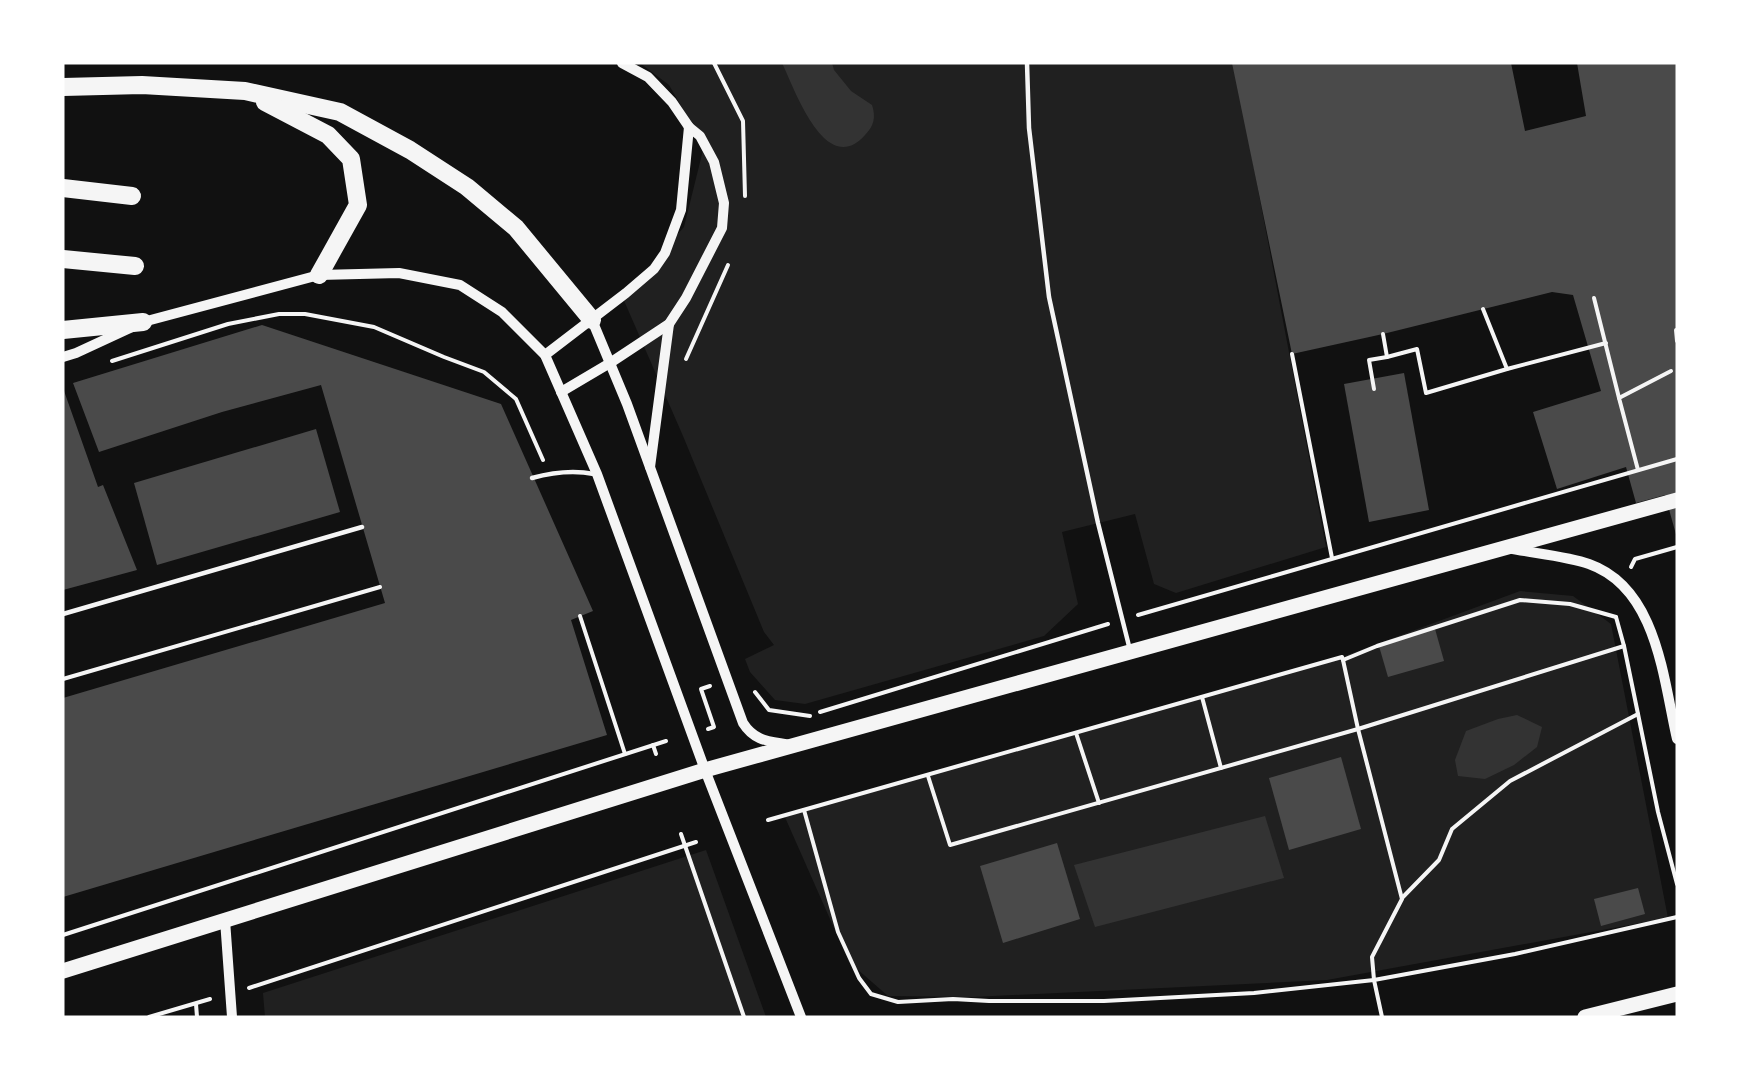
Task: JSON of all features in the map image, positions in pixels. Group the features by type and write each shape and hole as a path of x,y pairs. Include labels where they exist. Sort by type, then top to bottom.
{"highway":[{"path":"63,87 141,85 245,91 340,112 410,150 467,187 516,228 592,320"},
{"path":"245,91 328,135 351,159 358,205 319,274"},
{"path":"63,188 132,196"},
{"path":"63,259 135,266"},
{"path":"63,330 143,322"}],"main road":[{"path":"63,971 705,770 795,747 995,688 1677,501"},
{"path":"1585,1017 1677,994"}],"street":[{"path":"561,392 669,324 686,298 722,228 724,203 714,162 700,136 689,128 672,102 648,78 622,63"},
{"path":"545,355 654,269 665,253 681,210 689,128"},
{"path":"63,357 143,322 319,274 399,273 460,285 502,312 545,355 597,474 705,770 801,1017"},
{"path":"592,320 650,468 743,723 749,733 757,738 795,747"},
{"path":"650,468 669,324"},
{"path":"1508,548 1588,564 1613,576 1622,584 1637,602 1654,639 1677,739"},
{"path":"225,920 232,1017"}],"lane":[{"path":"1027,63 1029,128 1049,297 1098,523 1131,652"},
{"path":"532,478 576,471 597,474"},
{"path":"63,614 362,527"}],"path":[{"path":"714,63 742,121 745,199"},
{"path":"682,366 730,260"},
{"path":"1594,298 1638,470"},
{"path":"1483,309 1507,369"},
{"path":"107,362 228,324 279,314 305,314 374,327 484,372 500,385 516,399 549,474"},
{"path":"1676,330 1677,341"},
{"path":"1383,334 1387,357"},
{"path":"1374,389 1369,360 1417,349 1426,393 1606,343"},
{"path":"1292,354 1332,558"},
{"path":"1619,398 1671,371"},
{"path":"769,710 808,716 1122,620 1677,459"},
{"path":"1622,584 1635,559 1677,547"},
{"path":"63,678 380,587"},
{"path":"1343,660 1377,646 1520,600 1570,604 1616,617 1658,812 1677,884"},
{"path":"580,616 625,754"},
{"path":"928,776 950,845 1358,729 1624,646"},
{"path":"768,820 1342,657 1402,899"},
{"path":"699,731 714,727 701,689 718,684"},
{"path":"1202,697 1221,768"},
{"path":"1382,1017 1374,980 1372,957 1402,899 1439,860 1452,829 1510,781 1638,714"},
{"path":"1076,733 1099,802"},
{"path":"63,934 666,741"},
{"path":"653,745 656,754"},
{"path":"804,810 838,933 859,978 871,994 898,1002 953,999 1104,1000 1254,993 1374,980 1515,954 1677,917"},
{"path":"681,834 744,1017"},
{"path":"149,1017 231,994 696,842"},
{"path":"196,1004 197,1017"}],"shaded area":[{"path":"640,63 1234,63 1326,547 1176,593 1154,584 1135,514 1062,532 1078,604 1044,636 805,704 775,700 750,672 745,659 774,645 764,632 622,296 684,227 704,146 669,85"},
{"path":"782,63 832,63 834,70 851,91 872,105 873,121 868,132 851,146 837,146 825,139 804,109"},
{"path":"1520,591 1573,596 1611,624 1668,918 1327,980 973,997 888,996 849,962 784,815 1342,657"},
{"path":"1517,715 1542,727 1537,747 1514,765 1485,779 1458,776 1455,760 1466,731 1498,719"},
{"path":"1265,816 1284,878 1095,927 1074,865"},
{"path":"706,850 766,1017 265,1017 263,993"}],"building":[{"path":"1232,63 1511,63 1525,131 1586,116 1577,63 1677,63 1677,538 1665,495 1636,503 1626,467 1557,489 1533,412 1601,391 1573,295 1552,292 1292,354"},
{"path":"262,325 501,404 593,611 571,620 607,735 63,897 63,698 385,603 321,385 222,412 99,452 73,383"},
{"path":"1404,373 1429,510 1369,522 1344,384"},
{"path":"63,388 98,487 103,485 137,570 63,590"},
{"path":"316,429 340,512 157,565 134,483"},
{"path":"1435,629 1444,661 1388,677 1379,646"},
{"path":"1341,757 1361,829 1289,850 1269,778"},
{"path":"1057,843 1080,919 1003,943 980,866"},
{"path":"1638,888 1645,914 1601,926 1594,899"}]}
